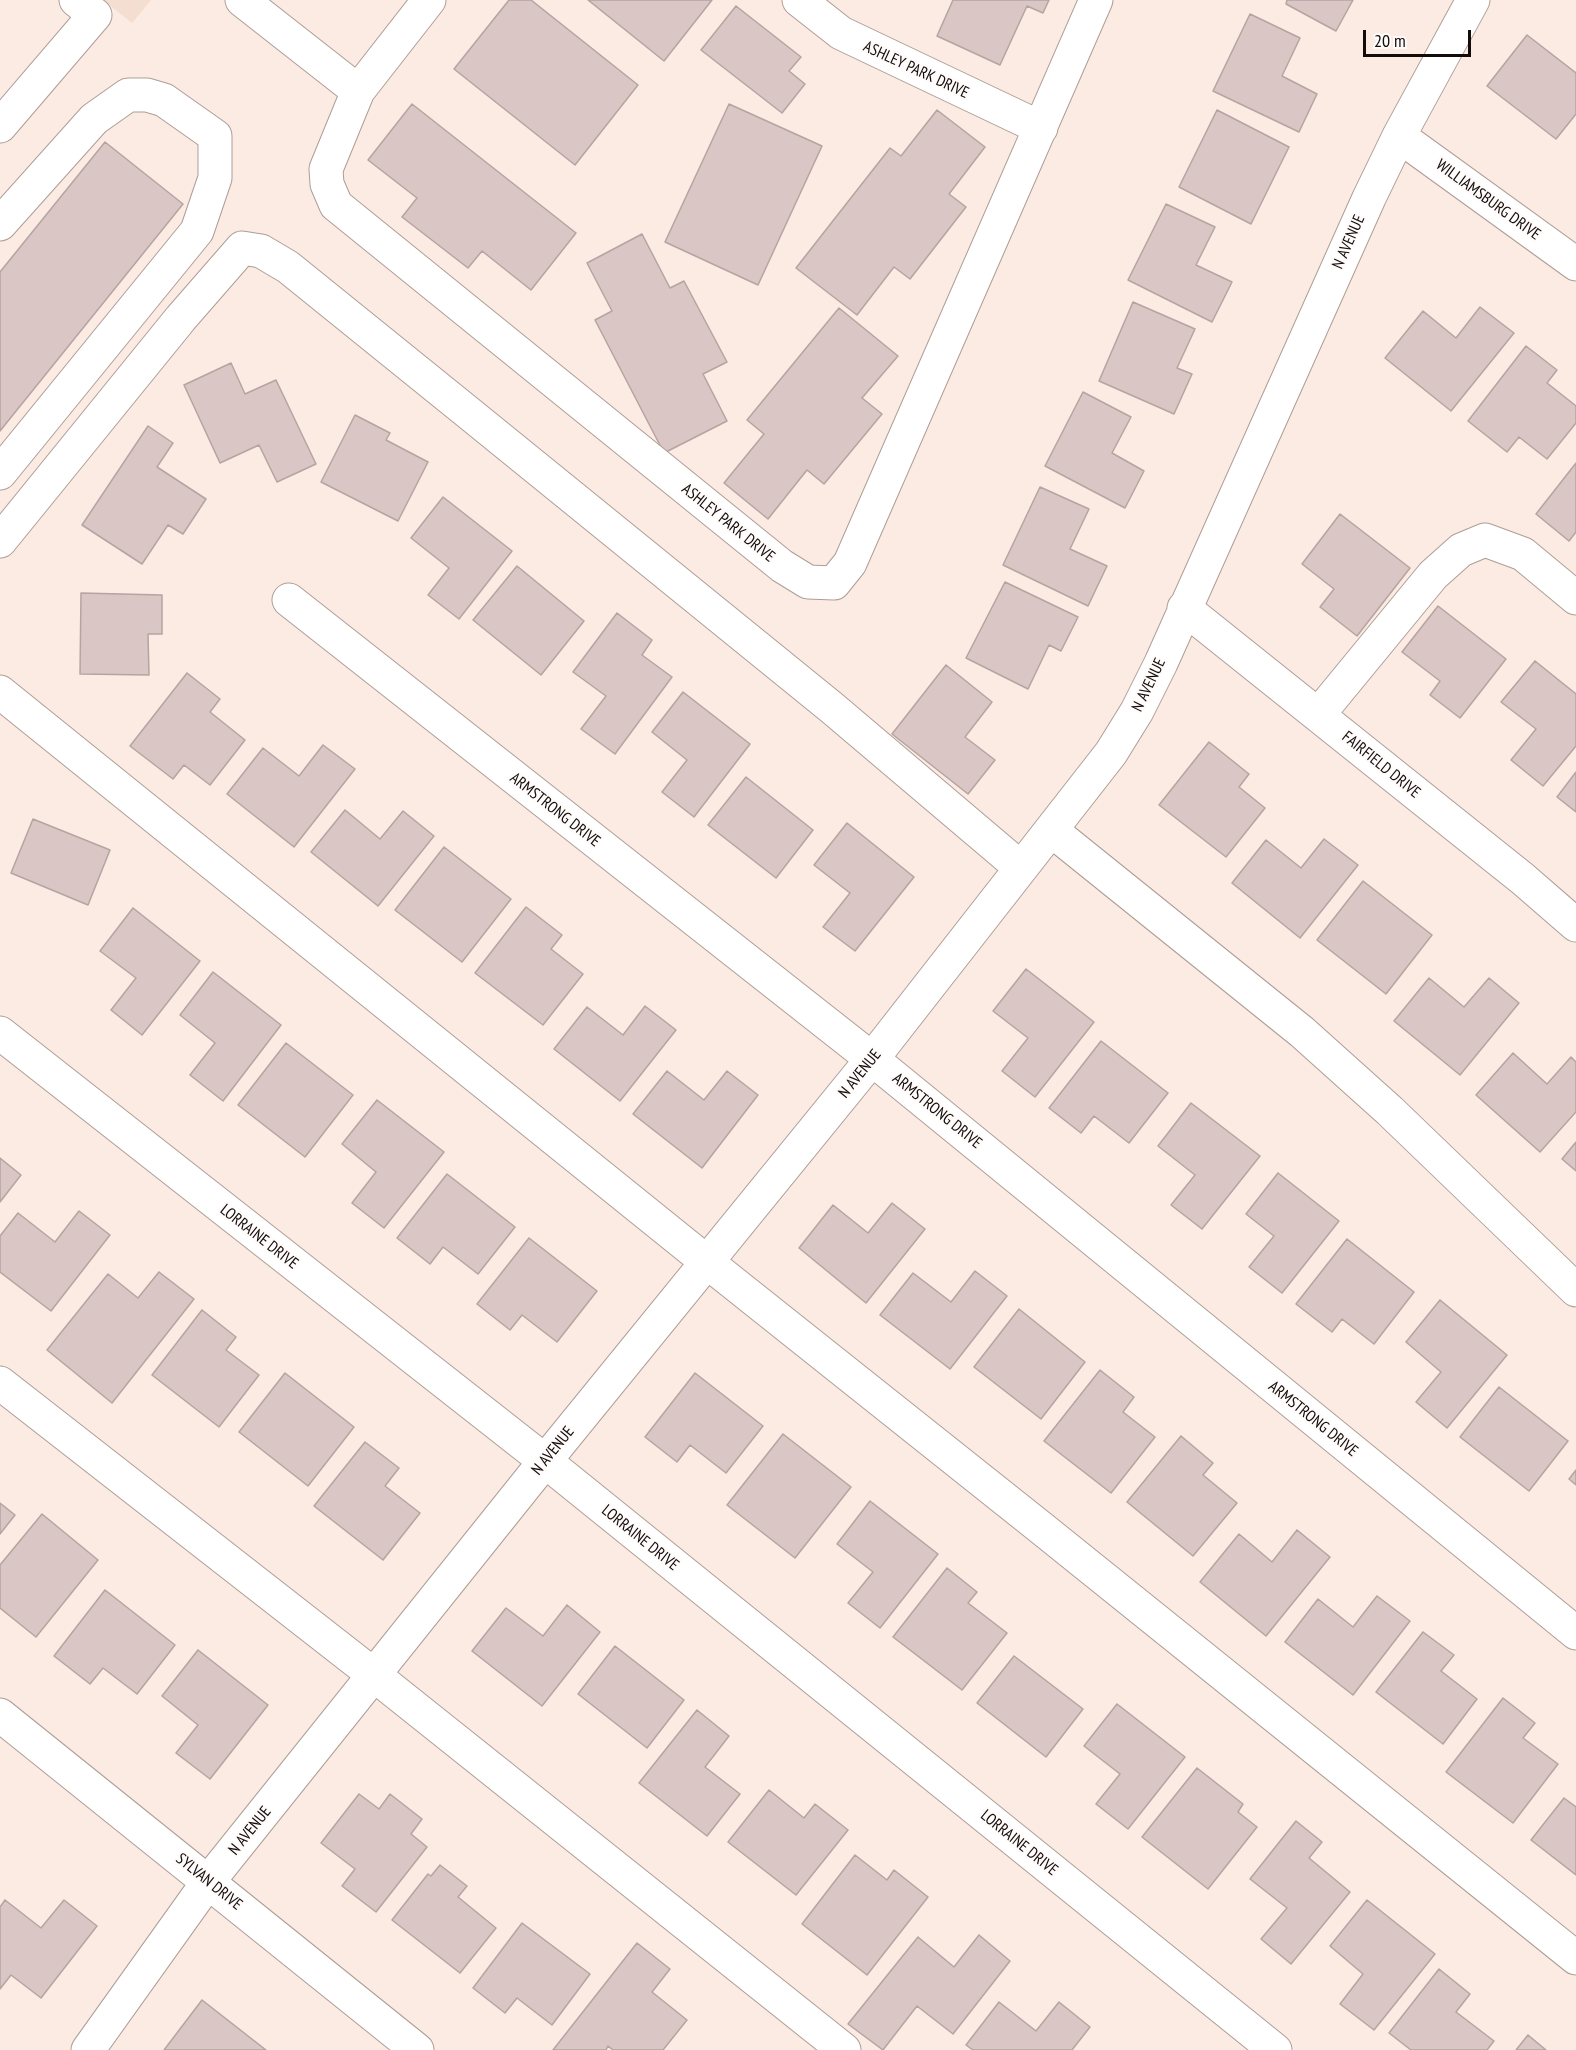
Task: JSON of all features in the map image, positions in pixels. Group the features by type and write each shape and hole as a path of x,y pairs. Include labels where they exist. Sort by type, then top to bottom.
{"street":[{"path":"6,108 95,15 76,0"},
{"path":"243,0 358,91"},
{"name":"ASHLEY PARK DRIVE","path":"429,0 358,91 326,169 327,184 336,205 782,566 808,582 834,583 850,563 1096,0"},
{"name":"ASHLEY PARK DRIVE","path":"799,0 841,33 1041,128"},
{"name":"N AVENUE","path":"88,2050 208,1882 545,1461 872,1059 1111,753 1137,711 1161,663 1369,198 1399,136 1473,0"},
{"path":"0,224 94,119 128,95 147,95 164,100 215,136 215,178 197,231 0,473"},
{"name":"WILLIAMSBURG DRIVE","path":"1399,136 1576,264"},
{"path":"0,541 181,318 242,248 261,251 288,267 475,417 831,707 1022,868"},
{"path":"1318,715 1433,574 1461,550 1485,540 1523,555 1576,598"},
{"name":"ARMSTRONG DRIVE","path":"289,600 872,1059 1576,1633"},
{"name":"FAIRFIELD DRIVE","path":"1184,608 1523,879 1576,925"},
{"path":"0,693 1576,1958"},
{"path":"1051,830 1302,1032 1390,1111 1576,1290"},
{"name":"LORRAINE DRIVE","path":"0,1033 545,1461 1275,2050"},
{"path":"0,1383 374,1676 844,2050"},
{"name":"SYLVAN DRIVE","path":"0,1715 417,2050"}],"shaded area":[{"path":"103,0 151,0 132,23"}],"building":[{"path":"509,0 531,0 638,85 575,165 454,69"},
{"path":"588,0 712,0 664,61"},
{"path":"953,0 1049,0 1043,13 1027,6 1000,65 937,36"},
{"path":"1287,0 1353,0 1336,31 1286,4"},
{"path":"736,6 801,57 789,71 805,84 782,113 701,50"},
{"path":"1250,14 1300,38 1282,76 1317,94 1299,132 1213,91"},
{"path":"1527,35 1576,73 1576,114 1556,139 1487,86"},
{"path":"412,104 576,233 531,290 482,251 468,268 402,217 417,198 368,160"},
{"path":"729,104 822,146 758,285 665,242"},
{"path":"937,110 985,147 949,194 966,207 910,279 894,267 857,315 796,268 890,148 901,156"},
{"path":"1217,110 1289,147 1251,224 1179,187"},
{"path":"105,142 183,204 0,431 0,272"},
{"path":"1166,204 1215,227 1196,265 1232,282 1212,322 1128,280"},
{"path":"642,234 670,288 684,281 727,362 703,374 727,421 664,453 595,320 612,311 587,263"},
{"path":"1133,302 1195,329 1177,368 1192,374 1174,414 1099,381"},
{"path":"1480,307 1514,333 1451,411 1385,358 1423,311 1456,338"},
{"path":"839,308 898,356 862,398 882,414 824,484 807,470 768,519 724,483 764,434 747,420"},
{"path":"1526,346 1557,370 1547,383 1576,406 1576,423 1547,459 1519,437 1507,452 1468,421"},
{"path":"231,363 245,394 276,380 316,464 277,482 259,445 220,463 184,385"},
{"path":"1083,392 1131,417 1112,453 1144,471 1125,508 1045,466"},
{"path":"355,415 390,433 386,440 428,462 398,521 321,482"},
{"path":"148,426 173,443 157,467 206,499 183,534 168,525 142,564 82,525"},
{"path":"1576,463 1576,532 1569,541 1536,514"},
{"path":"1040,487 1089,509 1070,549 1107,566 1088,606 1003,565"},
{"path":"443,497 512,551 459,619 428,595 449,568 411,538"},
{"path":"1340,514 1410,568 1357,636 1320,607 1334,589 1302,564"},
{"path":"517,566 584,621 541,675 473,620"},
{"path":"1005,582 1078,617 1061,651 1049,645 1028,689 966,658"},
{"path":"81,593 162,595 162,634 148,634 149,675 80,674"},
{"path":"1438,606 1506,659 1460,718 1430,695 1440,681 1402,652"},
{"path":"617,613 652,640 642,655 672,677 615,754 581,729 606,696 573,672"},
{"path":"1535,661 1576,694 1576,746 1543,786 1511,760 1536,729 1501,702"},
{"path":"946,665 992,702 965,737 995,760 968,794 892,734"},
{"path":"187,673 220,699 210,712 245,740 210,785 184,765 173,779 130,746"},
{"path":"683,692 750,744 694,817 662,792 687,760 652,732"},
{"path":"1209,742 1249,774 1239,787 1265,808 1226,857 1159,805"},
{"path":"323,745 355,769 294,847 227,794 263,748 299,776"},
{"path":"1576,772 1576,812 1557,797"},
{"path":"746,777 813,830 776,878 708,825"},
{"path":"345,810 380,839 403,811 434,836 378,906 311,852"},
{"path":"33,819 110,850 88,905 11,873"},
{"path":"847,823 914,877 855,951 823,927 850,893 814,865"},
{"path":"1324,839 1358,865 1300,938 1232,883 1266,840 1301,868"},
{"path":"444,847 511,899 462,962 395,910"},
{"path":"1363,881 1432,935 1386,994 1317,940"},
{"path":"526,907 562,935 551,949 583,974 543,1025 475,973"},
{"path":"133,908 200,961 142,1035 111,1010 136,978 100,951"},
{"path":"1026,969 1094,1022 1035,1097 1002,1071 1028,1038 993,1011"},
{"path":"213,972 281,1025 223,1101 190,1075 215,1043 180,1015"},
{"path":"1429,978 1464,1007 1489,978 1519,1003 1460,1075 1394,1021"},
{"path":"645,1006 676,1030 620,1101 554,1049 587,1007 623,1035"},
{"path":"1101,1041 1168,1093 1129,1143 1094,1116 1081,1133 1049,1108"},
{"path":"286,1043 353,1095 305,1157 238,1105"},
{"path":"1513,1053 1547,1084 1571,1057 1576,1062 1576,1112 1540,1152 1476,1095"},
{"path":"667,1071 704,1100 727,1071 758,1095 702,1168 633,1114"},
{"path":"377,1100 444,1152 384,1228 352,1203 376,1172 342,1144"},
{"path":"1191,1103 1260,1156 1202,1229 1171,1205 1195,1175 1158,1146"},
{"path":"1576,1142 1576,1171 1562,1159"},
{"path":"0,1158 21,1175 0,1202"},
{"path":"1278,1173 1339,1221 1282,1293 1249,1267 1274,1236 1246,1214"},
{"path":"447,1174 515,1227 478,1274 443,1247 430,1264 397,1238"},
{"path":"892,1203 925,1229 866,1303 799,1248 833,1205 868,1233"},
{"path":"79,1211 110,1235 51,1311 0,1272 0,1236 18,1213 55,1242"},
{"path":"529,1238 597,1291 557,1342 522,1315 510,1330 477,1304"},
{"path":"1347,1239 1414,1292 1374,1344 1342,1319 1332,1332 1296,1304"},
{"path":"975,1271 1007,1296 950,1369 880,1315 913,1273 951,1302"},
{"path":"159,1272 194,1299 112,1403 47,1350 108,1274 138,1298"},
{"path":"1440,1300 1507,1355 1447,1428 1416,1402 1441,1372 1406,1342"},
{"path":"1019,1309 1085,1362 1041,1419 974,1367"},
{"path":"202,1310 236,1337 226,1350 259,1375 219,1427 152,1375"},
{"path":"1100,1370 1134,1397 1123,1412 1155,1437 1111,1493 1044,1441"},
{"path":"285,1373 354,1427 308,1486 239,1432"},
{"path":"695,1373 763,1426 726,1473 690,1445 677,1462 645,1437"},
{"path":"1499,1387 1568,1441 1529,1491 1460,1437"},
{"path":"783,1434 851,1487 795,1558 727,1505"},
{"path":"1181,1436 1213,1463 1203,1475 1237,1503 1193,1556 1127,1502"},
{"path":"365,1442 399,1468 385,1486 420,1513 383,1560 314,1506"},
{"path":"1576,1470 1576,1485 1569,1479"},
{"path":"870,1501 938,1554 880,1628 848,1603 873,1572 837,1544"},
{"path":"0,1503 15,1515 0,1534"},
{"path":"42,1514 98,1560 36,1637 0,1608 0,1565"},
{"path":"1297,1530 1330,1557 1266,1636 1200,1582 1239,1534 1272,1562"},
{"path":"947,1568 977,1592 968,1603 1007,1633 962,1690 893,1637"},
{"path":"105,1590 175,1645 137,1694 103,1668 90,1684 54,1656"},
{"path":"1377,1596 1410,1621 1353,1695 1285,1642 1318,1599 1353,1627"},
{"path":"567,1605 600,1632 542,1706 472,1651 506,1608 543,1636"},
{"path":"1423,1632 1454,1655 1441,1671 1477,1699 1443,1744 1376,1692"},
{"path":"615,1646 684,1700 647,1748 578,1694"},
{"path":"198,1650 268,1705 210,1779 176,1753 198,1725 162,1696"},
{"path":"1014,1656 1083,1709 1046,1757 977,1703"},
{"path":"1503,1698 1535,1723 1523,1738 1558,1764 1513,1823 1446,1772"},
{"path":"1117,1704 1185,1757 1128,1829 1096,1804 1120,1774 1084,1746"},
{"path":"697,1710 729,1736 705,1767 740,1794 707,1836 639,1783"},
{"path":"1197,1768 1243,1804 1238,1812 1257,1827 1208,1889 1142,1837"},
{"path":"769,1790 804,1818 815,1804 848,1830 796,1895 728,1842"},
{"path":"359,1794 379,1809 390,1794 422,1819 411,1834 427,1847 376,1912 342,1886 355,1869 321,1843"},
{"path":"1564,1798 1576,1807 1576,1875 1531,1840"},
{"path":"1296,1821 1322,1842 1309,1858 1350,1892 1291,1964 1261,1939 1287,1908 1250,1879"},
{"path":"855,1855 887,1880 894,1870 928,1897 867,1975 802,1924"},
{"path":"440,1865 467,1886 458,1897 496,1928 460,1973 392,1920 428,1874 431,1876"},
{"path":"5,1900 41,1928 64,1900 97,1926 41,1998 11,1975 0,1989 0,1907"},
{"path":"1367,1900 1435,1954 1374,2030 1340,2004 1363,1974 1330,1946"},
{"path":"522,1923 590,1974 552,2025 517,1998 505,2013 473,1988"},
{"path":"979,1935 1010,1961 953,2034 917,2006 883,2050 848,2024 918,1937 954,1967"},
{"path":"637,1943 670,1969 652,1992 687,2020 663,2050 613,2050 608,2046 606,2050 553,2050"},
{"path":"1439,1969 1470,1994 1456,2012 1494,2041 1487,2050 1411,2050 1389,2033"},
{"path":"202,2000 266,2050 164,2050"},
{"path":"999,2002 1036,2031 1059,2002 1090,2027 1072,2050 973,2050 966,2045"},
{"path":"1528,2035 1546,2050 1516,2050"}]}
